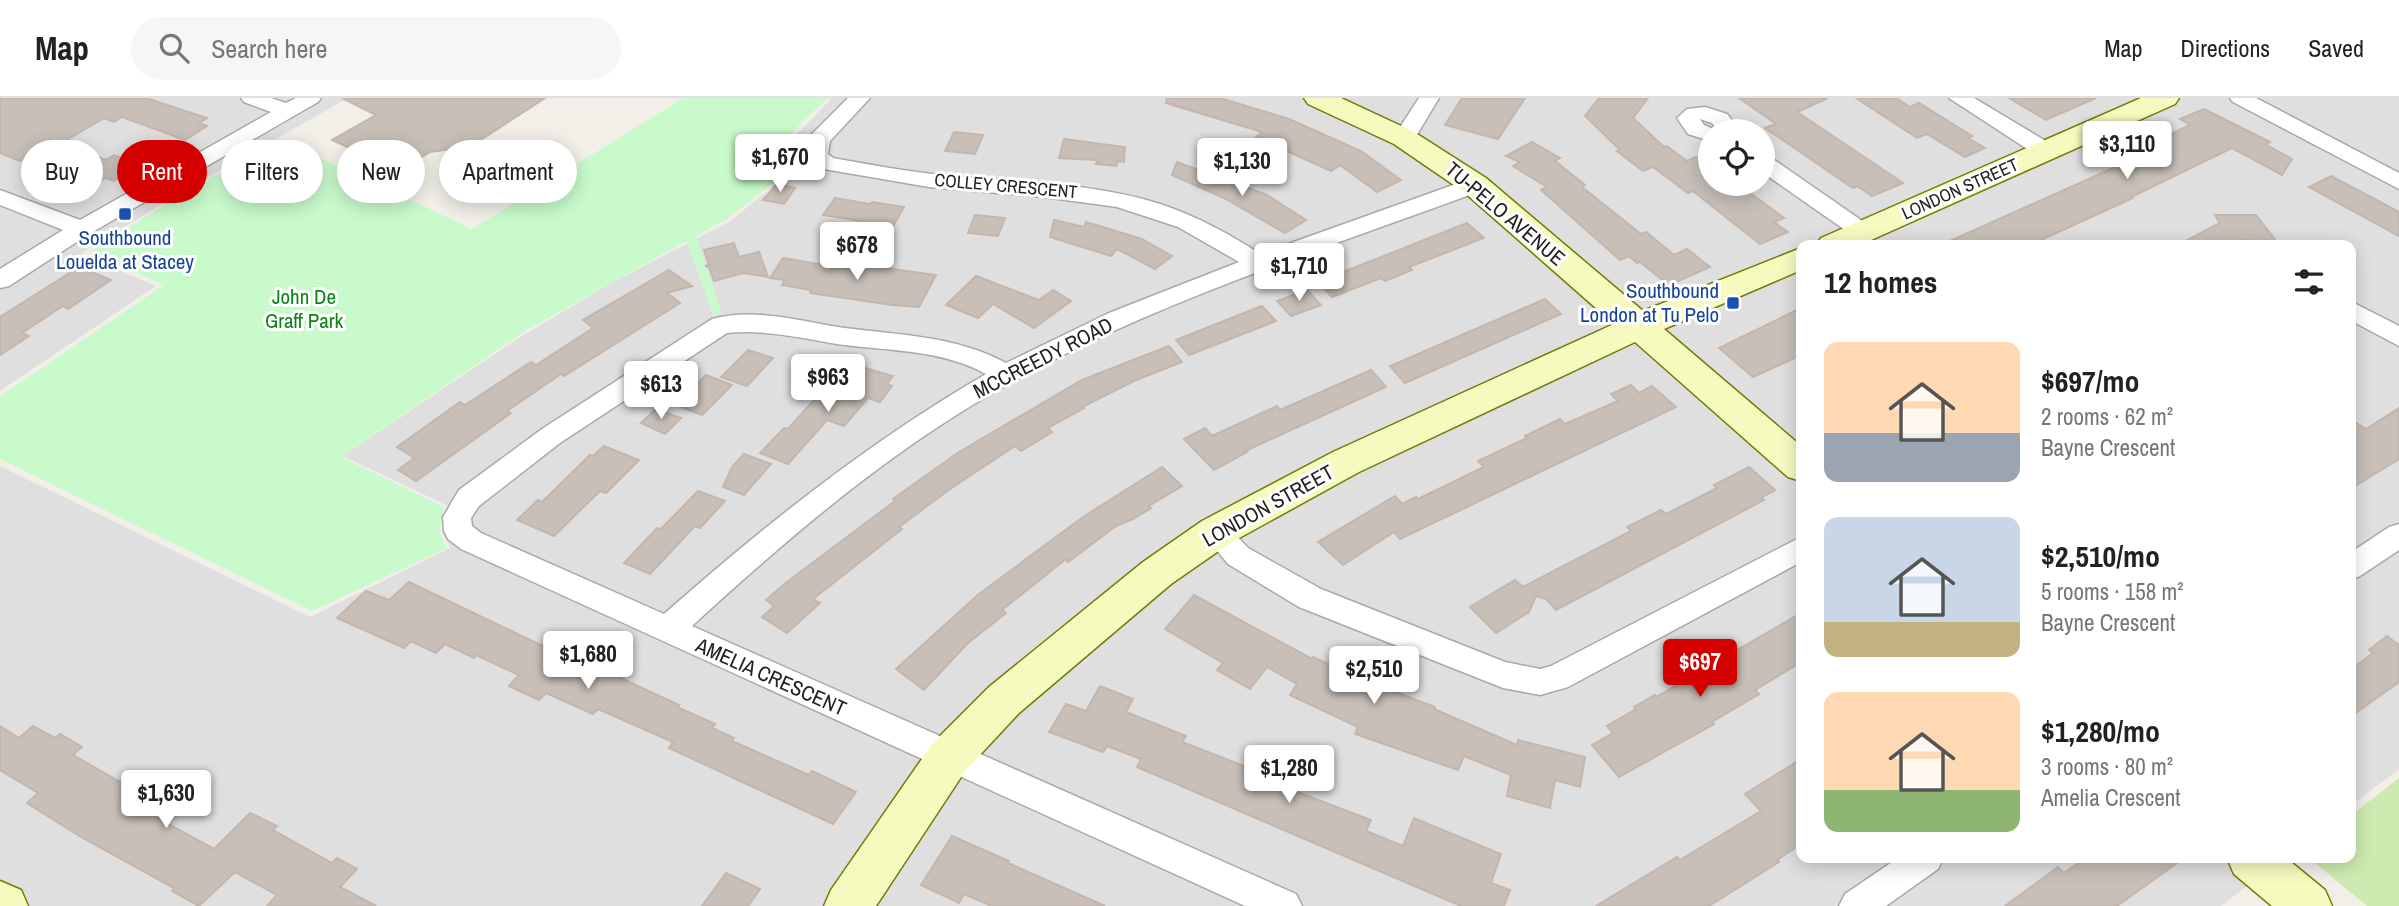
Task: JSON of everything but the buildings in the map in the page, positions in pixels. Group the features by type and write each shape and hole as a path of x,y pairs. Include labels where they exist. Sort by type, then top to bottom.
{"street":[{"path":"251,98 288,111"},
{"path":"0,280 80,229 311,98"},
{"name":"COLLEY CRESCENT","path":"860,98 819,140 817,156 826,163 960,184 1098,195 1147,206 1192,223 1229,242 1257,263"},
{"name":"TU-PELO AVENUE","path":"1318,98 1404,138 1475,185 1796,463"},
{"path":"1404,138 1429,98"},
{"path":"1959,98 2046,151"},
{"name":"LONDON STREET","path":"1844,240 2165,98"},
{"path":"2240,98 2399,182"},
{"path":"1698,131 1689,124 1688,118 1694,113 1712,114 1720,119"},
{"path":"1775,171 1863,232"},
{"name":"MCCREEDY ROAD","path":"667,630 751,554 834,486 900,439 1007,374 1169,297 1475,185"},
{"path":"0,197 80,229"},
{"name":"LONDON STREET","path":"848,906 949,757 1014,692 1157,573 1216,532 1346,462 1637,327 1796,260"},
{"path":"2356,312 2399,337"},
{"name":"AMELIA CRESCENT","path":"1007,374 969,355 903,341 845,336 747,321 721,325 551,436 469,498 457,516 458,531 471,541 667,630 1284,906"},
{"path":"1216,532 1238,556 1310,598 1503,676 1540,682 1558,678 1796,551"},
{"path":"2356,564 2399,535"},
{"path":"1857,906 1919,863"},
{"path":"2257,863 2308,906"}],"shaded area":[{"path":"0,98 348,98 274,140 221,140 221,170 207,178 207,140 117,140 117,203 164,203 80,254 156,286 0,391"},
{"path":"832,98 2399,98 2399,769 2356,801 2356,240 1796,240 1796,863 2277,863 2221,906 0,906 0,466 310,617 450,548 442,530 448,506 343,456 514,341 611,283 729,222 791,172 784,159 792,139"}],"green space":[{"name":"John De Graff Park","path":"683,98 828,98 794,130 788,140 784,160 787,172 727,219 696,236 722,314 714,317 686,241 525,331 341,457 444,507 439,532 447,548 312,611 0,459 0,396 164,285 90,252 168,203 207,203 207,180 221,172 221,203 323,203 323,159 337,166 337,203 417,203 472,229 514,203 577,203 577,164"},
{"path":"2399,778 2399,906 2367,906 2315,863 2356,863 2356,811"}],"place":[{"name":"Southbound Louelda at Stacey","path":"125,214"},
{"name":"Southbound London at Tu Pelo","path":"1733,303"}]}
